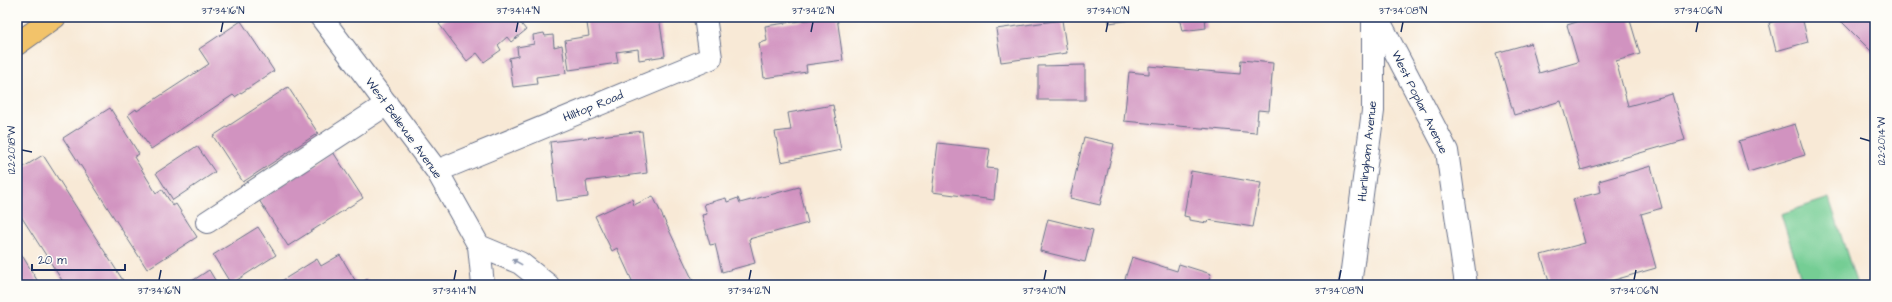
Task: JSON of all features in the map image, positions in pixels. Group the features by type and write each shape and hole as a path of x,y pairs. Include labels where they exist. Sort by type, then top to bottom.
{"main road":[{"path":"17,44 55,17"}],"street":[{"name":"West Bellevue Avenue","path":"321,17 437,171 479,246 483,285"},
{"name":"Hilltop Road","path":"437,171 711,58 705,17"},
{"name":"Hurlingham Avenue","path":"1350,285 1373,111 1373,17"},
{"name":"West Poplar Avenue","path":"1377,17 1447,152 1466,285"},
{"path":"207,222 387,104"},
{"path":"479,246 520,263 548,285"}],"green space":[{"path":"1829,198 1857,285 1803,285 1781,214"}],"building":[{"path":"448,17 516,17 526,30 511,42 507,37 498,45 501,50 484,62 477,53 467,61 439,24"},
{"path":"586,17 659,17 665,56 639,60 638,49 616,52 618,63 569,70 565,40 589,36"},
{"path":"837,17 843,60 806,65 807,72 764,78 759,43 767,41 765,26"},
{"path":"1108,17 1146,17 1146,18 1109,23"},
{"path":"1177,17 1205,17 1206,28 1182,31 1180,21 1178,21"},
{"path":"1593,17 1629,17 1640,54 1616,61 1628,106 1672,94 1685,140 1581,170 1561,101 1514,115 1496,53 1531,43 1539,73 1578,62 1567,25"},
{"path":"1789,17 1802,17 1808,42 1776,51 1769,23"},
{"path":"1837,17 1875,17 1875,55"},
{"path":"1062,20 1067,53 1001,62 996,29"},
{"path":"241,21 274,71 235,97 233,95 151,149 128,115 136,109 137,111 209,64 199,49"},
{"path":"544,33 545,36 553,35 554,47 562,45 566,73 536,77 537,84 513,87 509,58 518,56 517,47 534,44 533,35"},
{"path":"1241,60 1273,63 1269,111 1258,110 1256,133 1124,121 1129,72 1149,74 1149,66 1240,74"},
{"path":"1085,65 1085,100 1038,100 1038,66"},
{"path":"288,87 318,133 243,182 213,136"},
{"path":"833,105 841,150 781,162 775,132 791,130 788,113"},
{"path":"110,108 139,154 134,157 156,193 162,189 173,206 176,204 197,237 147,269 63,138"},
{"path":"1795,124 1805,155 1748,172 1739,141"},
{"path":"642,131 647,173 586,181 588,197 557,201 550,142"},
{"path":"1084,137 1114,144 1100,205 1070,198"},
{"path":"938,143 990,149 987,168 997,169 994,200 932,192"},
{"path":"197,146 215,172 173,200 156,173"},
{"path":"333,152 363,198 288,246 259,200"},
{"path":"43,155 124,282 119,285 65,285 17,210 17,171"},
{"path":"1651,166 1662,208 1641,214 1656,268 1597,285 1550,285 1541,255 1585,243 1573,199 1601,192 1599,181"},
{"path":"1191,171 1261,183 1253,227 1208,220 1207,223 1189,220 1189,217 1184,216"},
{"path":"799,187 808,223 749,239 755,263 722,272 715,244 710,245 702,215 707,214 704,204 726,198 727,202 738,198 740,203"},
{"path":"653,196 695,285 634,285 617,248 612,251 595,216 632,199 634,205"},
{"path":"1048,219 1093,230 1085,262 1040,251"},
{"path":"258,227 276,255 231,284 213,255"},
{"path":"17,247 40,285 17,285"},
{"path":"340,255 358,285 275,285 317,259 321,266"},
{"path":"1132,257 1177,271 1179,264 1211,274 1207,285 1123,285"},
{"path":"209,270 218,285 186,285"},
{"path":"367,279 370,285 358,285"}]}
